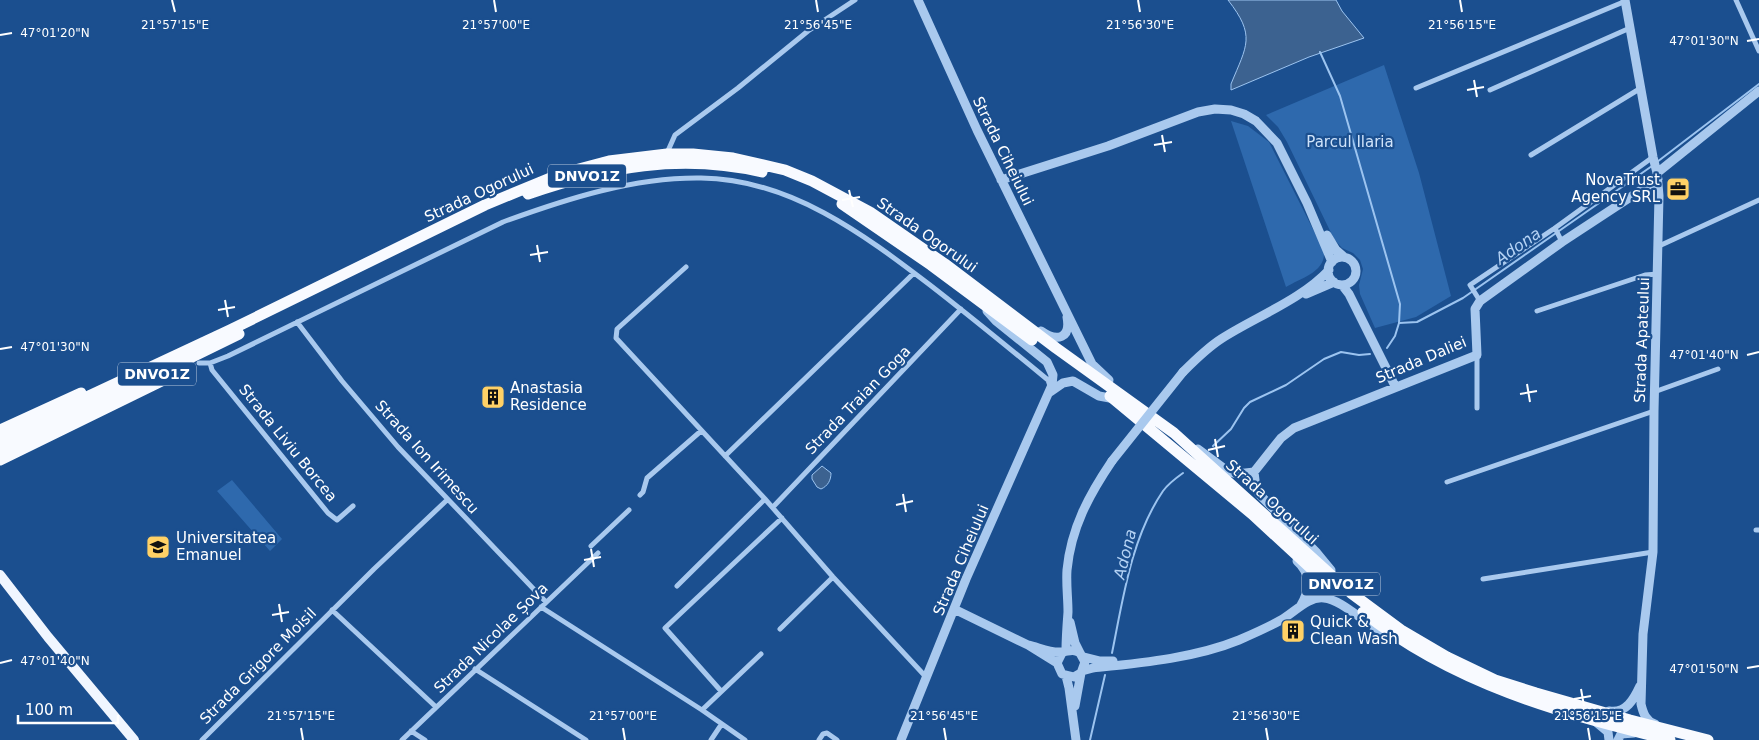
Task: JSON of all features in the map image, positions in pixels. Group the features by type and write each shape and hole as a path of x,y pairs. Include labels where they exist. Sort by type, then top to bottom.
{"highway":[{"name":"Strada Ogorului","path":"0,451 193,347 523,188 584,167 628,158 667,154 693,154 733,158 785,170 812,181 870,212 1143,410 1174,434 1337,581 1384,618 1447,657 1495,680 1580,706 1708,740"},
{"name":"Strada Ogorului","path":"0,441 62,416 250,328 525,195 568,180 614,169 664,163 694,162 752,170 806,186 852,211 931,265 976,300 1115,399 1252,514 1344,597 1397,638 1488,686 1596,722 1670,740"},
{"path":"0,460 204,363 250,328"},
{"path":"0,430 164,354 193,347"}],"main road":[{"path":"0,575 48,637 134,740"}],"street":[{"path":"667,154 675,135 738,88 808,31 855,0"},
{"name":"Strada Ciheiului","path":"918,0 976,130 1092,364 1143,410"},
{"path":"1416,88 1626,0"},
{"name":"Strada Apateului","path":"1626,0 1653,157 1658,176 1660,212 1654,392 1653,552 1643,634 1642,710 1650,722 1708,740"},
{"path":"1736,0 1759,51"},
{"path":"1490,90 1630,28"},
{"path":"1531,156 1641,88"},
{"path":"1653,157 1555,228 1470,285 1480,300 1658,176 1759,91"},
{"path":"1001,180 1108,146 1198,112 1214,109 1231,110 1244,114 1256,121 1277,143 1307,203 1336,250 1344,257 1349,258 1355,265 1355,291 1368,331"},
{"path":"204,363 228,356 511,219 606,190 672,179 702,178 742,182 791,197 845,224 961,309 1048,380 1050,392 1067,381 1073,381 1099,396 1115,399"},
{"path":"1659,246 1759,200"},
{"path":"1307,203 1330,266 1331,279 1350,294 1395,386"},
{"path":"1555,228 1562,242"},
{"path":"1057,664 1064,652 1068,612 1067,570 1076,528 1092,490 1112,461 1183,372 1200,355 1221,339 1278,306 1321,278 1336,259 1344,257"},
{"path":"686,267 617,329 616,338 926,677"},
{"path":"725,456 914,273"},
{"path":"1536,311 1645,275 1658,274"},
{"path":"1278,306 1338,283 1351,282 1354,278"},
{"path":"973,285 1004,302 1050,337 1060,337 1065,334 1068,324 1067,312"},
{"name":"Strada Ciheiului","path":"901,740 954,609 1050,392 1053,379 1050,366 996,321 976,300"},
{"name":"Strada Daliei","path":"1254,472 1281,438 1294,428 1477,354 1475,309 1480,300"},
{"name":"Strada Traian Goga","path":"772,507 961,309"},
{"name":"Strada Ion Irimescu","path":"297,322 342,381 398,447 543,604 745,740"},
{"path":"1477,354 1477,408"},
{"name":"Strada Liviu Borcea","path":"204,363 212,370 328,513 337,520 353,506"},
{"path":"1654,392 1718,369"},
{"path":"1447,482 1654,411"},
{"path":"640,495 643,492 647,478 701,431"},
{"path":"1174,434 1196,447 1229,472 1237,474 1254,472 1256,488 1259,494 1320,557 1337,581"},
{"path":"678,586 765,499"},
{"name":"Strada Grigore Moisil","path":"202,740 332,610 447,500"},
{"path":"591,546 628,510"},
{"path":"1252,514 1300,563 1306,573 1308,592 1300,608"},
{"path":"721,691 665,628 782,518"},
{"path":"1483,579 1653,552"},
{"name":"Strada Nicolae Șova","path":"402,740 598,553"},
{"path":"780,629 833,577"},
{"path":"954,609 1028,645 1057,664 1059,671 1066,676 1074,677 1094,668 1175,657 1220,647 1269,626 1313,599 1320,598 1330,599 1377,630 1397,638"},
{"name":"Strada Grigore Moisil","path":"332,610 436,707"},
{"path":"1068,612 1075,643 1082,655 1085,666 1077,687 1073,716"},
{"path":"1028,645 1064,652 1075,650 1082,655 1100,661 1131,662"},
{"path":"702,710 761,654"},
{"path":"475,669 586,740"},
{"path":"1066,676 1076,740"},
{"path":"1580,706 1616,712 1633,701 1642,683"},
{"path":"1596,722 1608,732 1609,740"},
{"path":"711,740 721,724"},
{"path":"411,731 425,740"},
{"path":"1618,740 1622,734 1627,732 1644,734"},
{"path":"819,740 823,734 827,733 837,740"}],"green space":[{"name":"Parcul Ilaria","path":"1384,65 1419,173 1451,296 1416,317 1375,328 1360,294 1359,285 1363,269 1360,260 1353,253 1342,248 1334,239 1287,142 1278,127 1266,115"},
{"path":"1231,121 1248,126 1269,142 1324,251 1324,258 1317,269 1286,287"},
{"path":"232,480 282,539 270,551 217,491"}],"shaded area":[{"path":"1228,0 1336,0 1342,11 1364,38 1309,57 1231,90 1231,84 1246,41 1243,23"},
{"path":"822,466 831,473 829,482 821,489 817,487 812,479 812,475"}],"waterway":[{"path":"1320,52 1340,96 1400,304 1399,323"},
{"path":"1657,162 1759,84"},
{"name":"Adona","path":"1387,348 1395,336 1399,323 1417,322 1463,298 1652,166"},
{"name":"Adona","path":"1213,446 1231,429 1250,402 1286,385 1324,359 1341,352 1359,355 1370,354"},
{"name":"Adona","path":"1112,653 1130,569 1143,529 1163,491 1183,473"},
{"name":"Adona","path":"1090,740 1105,675"}],"place":[{"name":"NovaTrust Agency SRL","path":"1678,189"},
{"name":"Anastasia Residence","path":"493,397"},
{"name":"Universitatea Emanuel","path":"158,547"},
{"name":"Quick & Clean Wash","path":"1293,631"}]}
